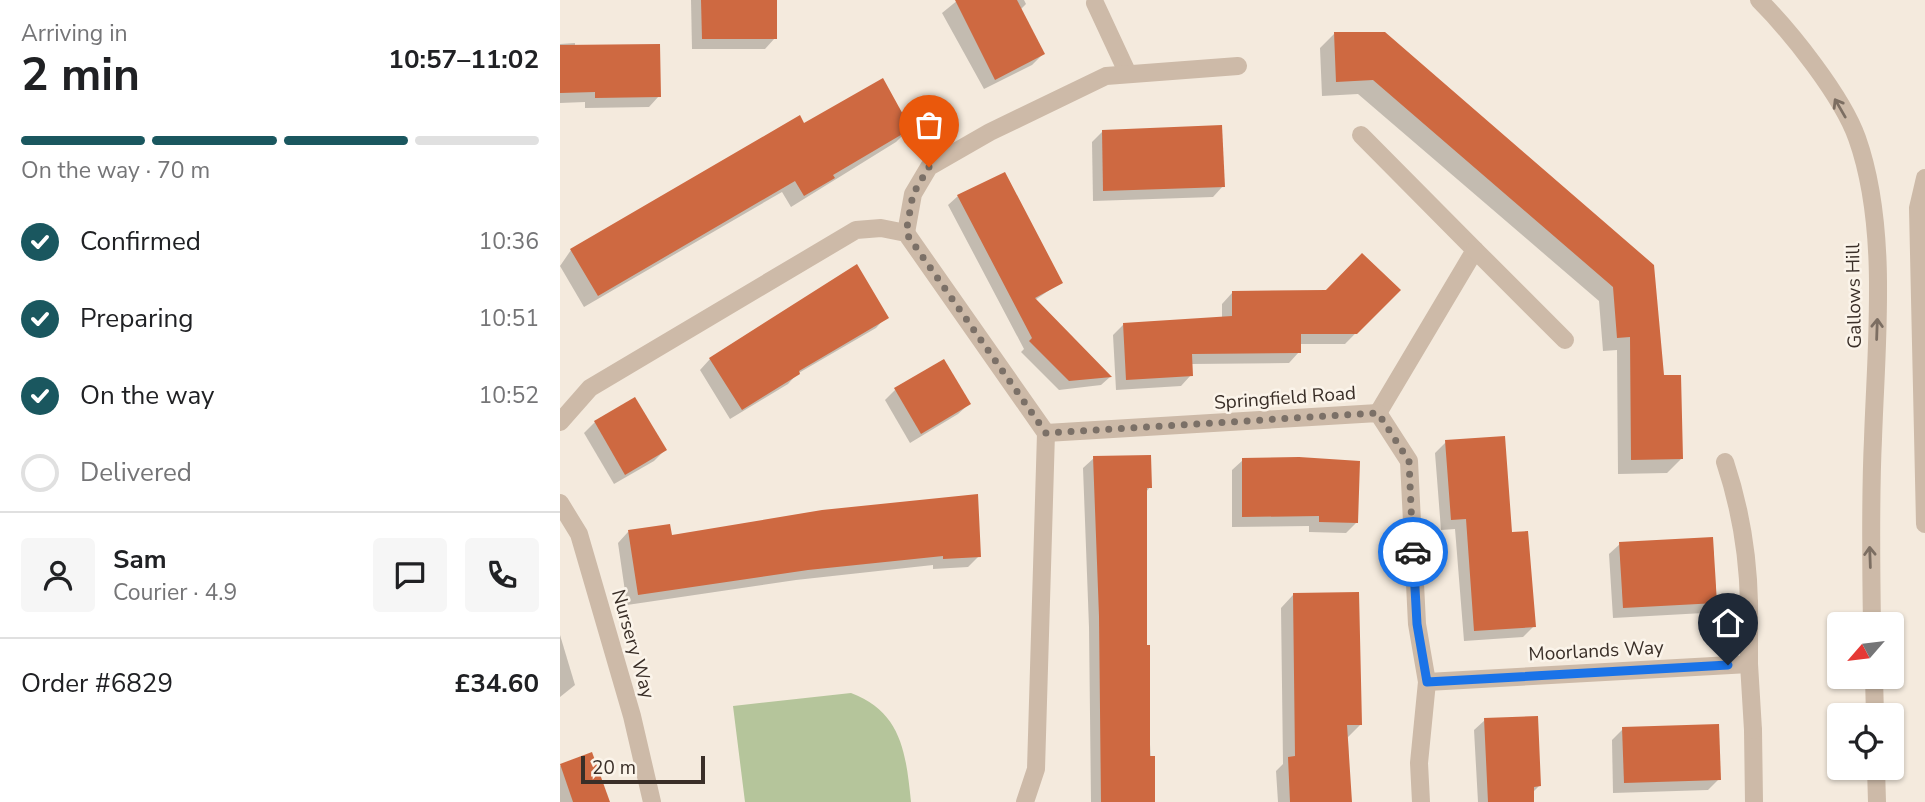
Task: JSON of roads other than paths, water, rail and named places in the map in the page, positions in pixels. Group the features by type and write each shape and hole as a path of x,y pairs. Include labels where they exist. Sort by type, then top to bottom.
{"street":[{"name":"Gallows Hill","path":"1759,0 1788,32 1838,103 1856,137 1870,196 1879,293 1869,515 1872,612"},
{"path":"1095,3 1128,74"},
{"path":"906,233 913,194 929,167 990,132 1106,76 1238,66"},
{"path":"1361,135 1564,340"},
{"path":"1925,178 1918,208 1925,524"},
{"path":"560,422 590,388 856,230 881,228 906,233 1046,433 1036,769 1025,802"},
{"path":"1378,413 1475,250"},
{"name":"Springfield Road","path":"1046,433 1378,413 1409,461 1417,624 1427,682 1419,763 1421,802"},
{"path":"1725,462 1739,506 1748,555 1754,802"},
{"name":"Nursery Way","path":"560,503 579,534 632,716 652,802"},
{"name":"Moorlands Way","path":"1427,682 1749,664"},
{"path":"1876,780 1877,802"}]}
